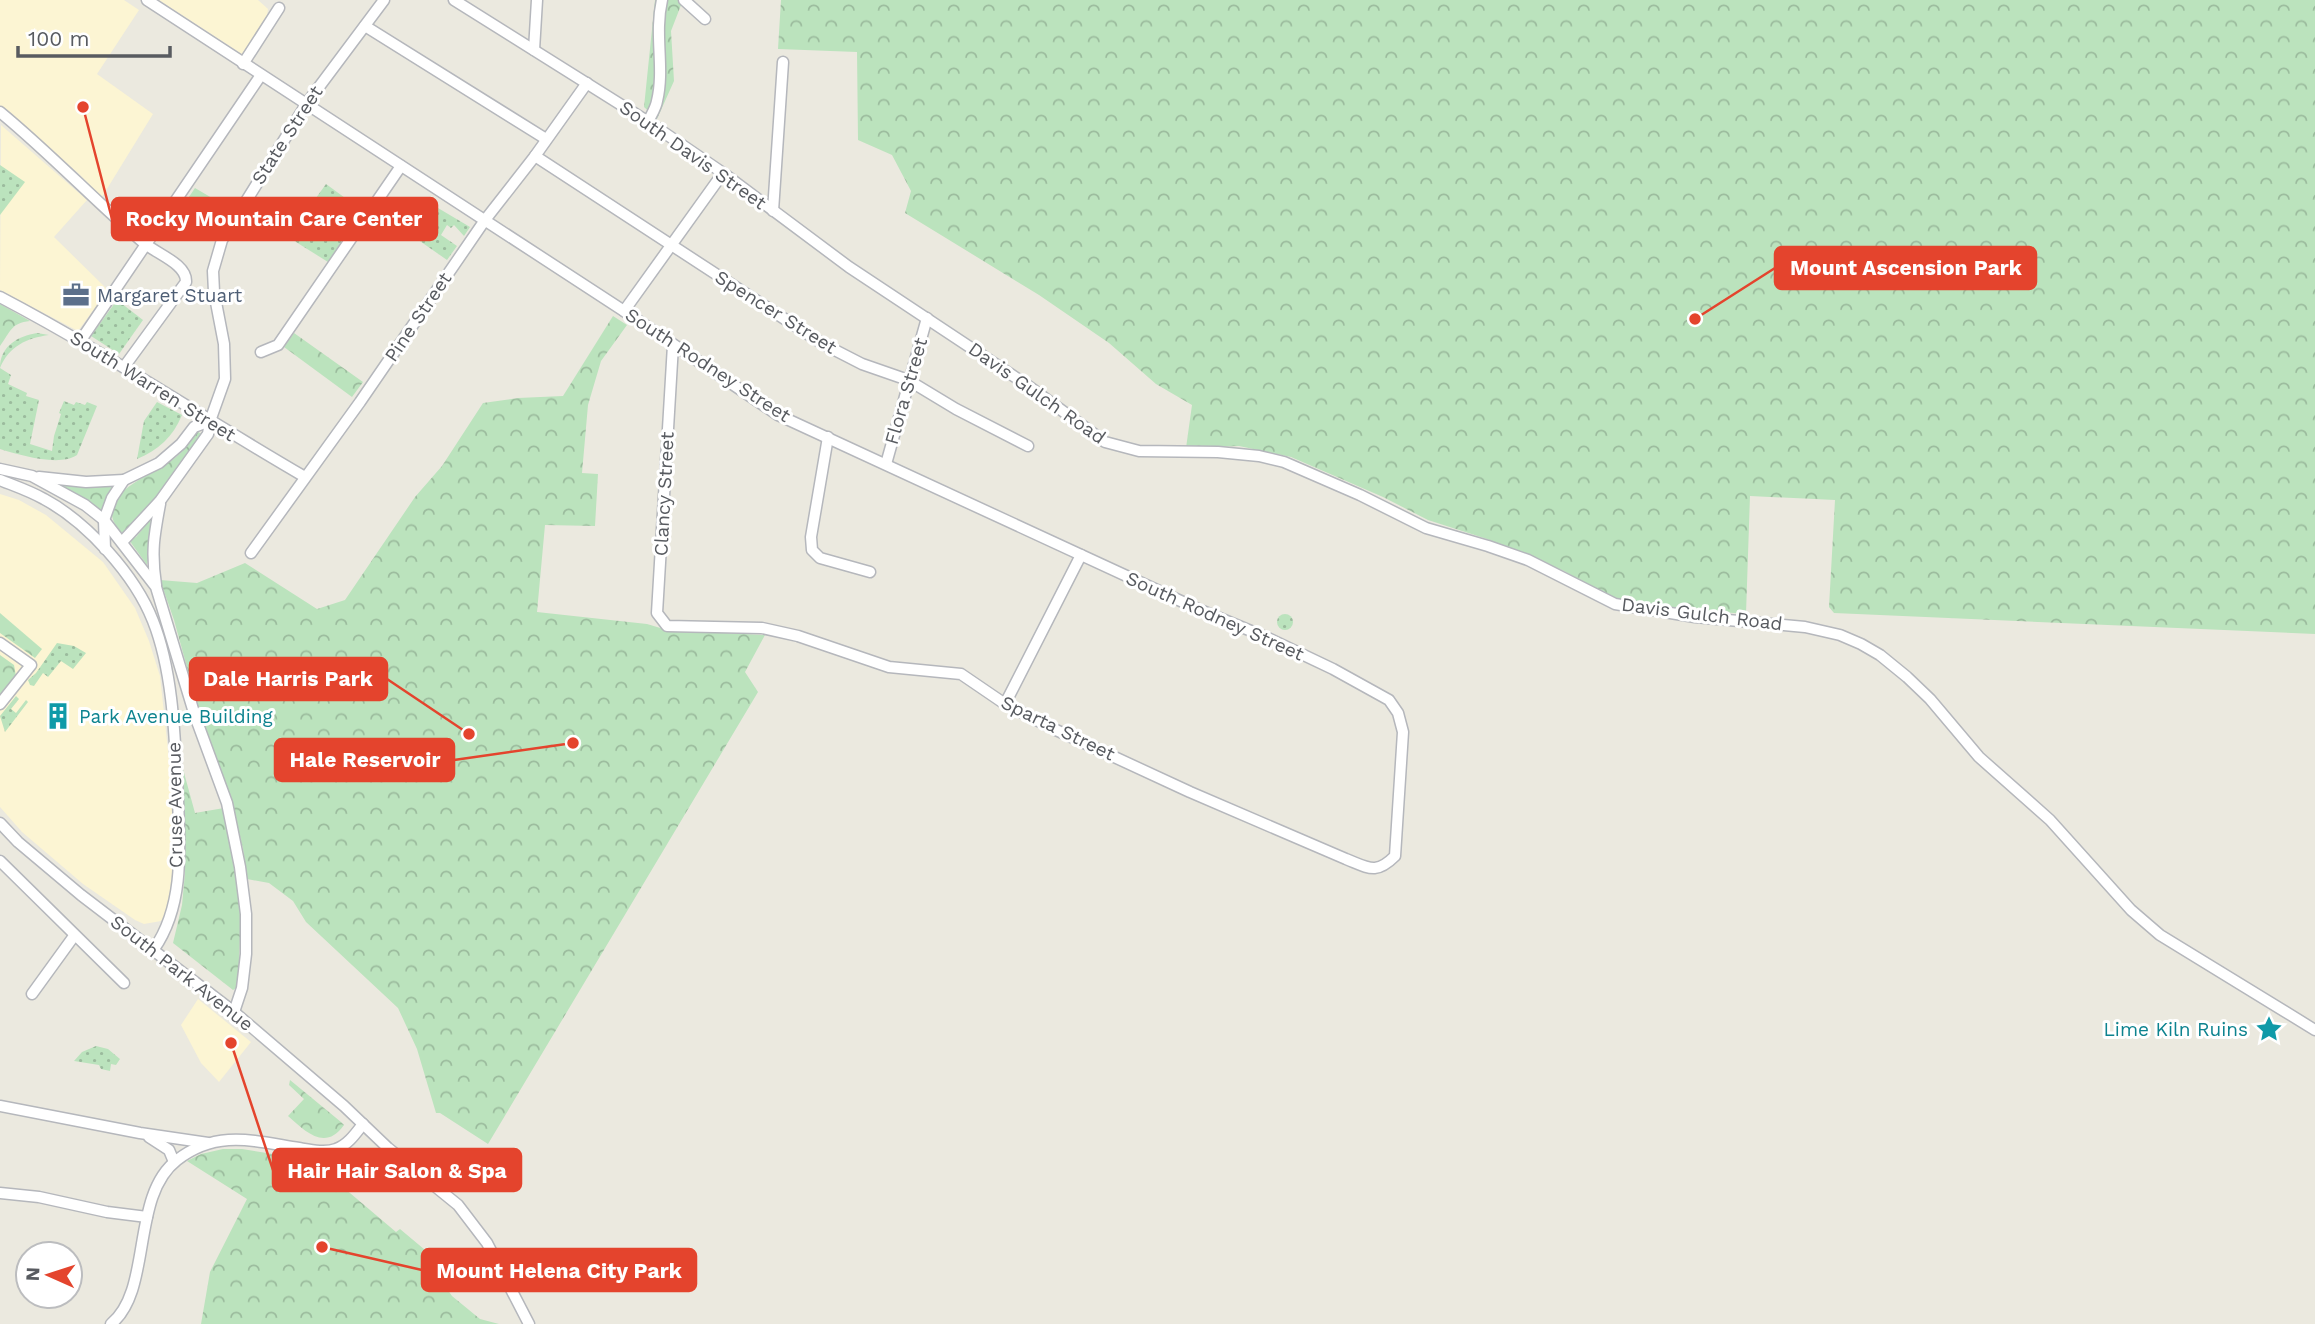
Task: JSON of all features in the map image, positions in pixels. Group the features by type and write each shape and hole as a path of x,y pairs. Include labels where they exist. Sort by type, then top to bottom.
{"street":[{"name":"South Rodney Street","path":"147,0 779,415 1198,609 1268,638 1335,670 1389,701 1398,713 1403,732 1395,856 1384,868"},
{"name":"State Street","path":"122,542 160,501 208,434 225,379 224,344 214,281 216,256 227,228 307,103 384,0"},
{"name":"South Davis Street","path":"454,0 648,122 723,173 852,269 927,318"},
{"path":"534,50 537,0"},
{"path":"648,122 657,103 660,80 657,20 662,0"},
{"path":"684,0 705,19"},
{"path":"243,64 279,8"},
{"path":"365,26 546,139"},
{"path":"773,211 783,62"},
{"path":"81,340 261,75"},
{"name":"Pine Street","path":"251,553 360,402 485,220 587,83"},
{"path":"0,112 147,246 187,275 186,282 124,368"},
{"name":"Spencer Street","path":"535,156 823,344 862,365 908,380 956,410 1028,446"},
{"path":"261,352 278,345 401,166"},
{"path":"624,311 723,173"},
{"name":"South Warren Street","path":"0,298 81,340 305,477"},
{"name":"Flora Street","path":"886,464 927,318"},
{"name":"Davis Gulch Road","path":"927,318 1047,398 1096,437 1115,446 1150,452 1246,455 1284,463 1360,495 1426,528 1528,560 1615,604 1695,617 1805,627 1840,635 1861,644 1888,661 1915,684 1979,757 2050,820 2131,910 2160,935 2315,1030"},
{"name":"Clancy Street","path":"673,345 657,612 667,626 680,626"},
{"path":"0,469 78,481 124,480 159,463 181,444 194,428 210,421"},
{"path":"828,437 811,537 812,550 820,558 870,572"},
{"path":"32,476 85,505 104,520 156,587"},
{"name":"Cruse Avenue","path":"0,480 45,499 101,542 142,598 161,646 171,708 180,841 175,905 166,932 154,949"},
{"path":"122,542 101,542 104,520 112,498 124,480"},
{"path":"156,587 152,557 160,501"},
{"path":"1005,704 1081,555"},
{"name":"Cruse Avenue","path":"156,587 195,716 226,800 240,867 246,914 246,954 242,988 234,1012"},
{"name":"Sparta Street","path":"680,626 762,628 798,636 890,667 961,674 1005,704 1215,803 1370,869 1384,868"},
{"path":"0,643 31,665 0,704"},
{"name":"South Park Avenue","path":"0,822 18,842 60,878 234,1012 469,1217 487,1243 529,1324"},
{"path":"0,861 124,983"},
{"path":"32,994 74,936"},
{"path":"0,1106 140,1133 210,1143"},
{"path":"111,1324 127,1307 147,1217 159,1183 174,1162 218,1140 242,1139 318,1151 335,1150 363,1124"},
{"path":"140,1133 162,1144 174,1162"},
{"path":"0,1193 39,1197 107,1212 147,1217"}],"shaded area":[{"path":"0,0 124,0 139,10 97,74 153,114 102,197 0,106"},
{"path":"159,0 258,0 268,9 267,16 242,54"},
{"path":"1,125 87,200 54,237 108,290 78,331 0,290"},
{"path":"0,494 19,500 46,515 103,562 135,608 149,641 160,676 173,796 172,874 168,911 161,921 144,924 135,920 83,884 22,832 0,807"},
{"path":"198,999 251,1042 219,1082 201,1063 181,1025"}],"green space":[{"path":"655,0 683,0 671,31 674,81 657,119 644,107"},
{"path":"781,0 2315,0 2315,634 1834,613 1829,607 1835,500 1750,496 1746,614 1660,607 1615,600 1564,571 1487,539 1428,520 1291,457 1239,446 1186,448 1192,405 1156,384 1109,343 1039,295 905,213 911,191 892,155 858,140 857,52 778,49"},
{"path":"0,165 25,182 0,215"},
{"path":"326,184 363,211 328,262 288,237"},
{"path":"195,188 224,205 201,238 174,219"},
{"path":"438,208 470,227 464,236 454,225 451,228 447,225 441,235 457,246 447,260 414,237 419,230 423,232"},
{"path":"117,300 143,320 119,354 91,336"},
{"path":"0,304 30,321 15,326 0,346"},
{"path":"613,316 627,325 601,361 588,405 582,473 598,474 595,526 545,525 537,612 647,624 667,630 765,635 745,672 758,692 488,1144 436,1113 417,1049 398,1008 306,922 293,901 269,883 247,879 231,799 201,718 160,580 197,583 245,563 317,609 345,600 415,497 442,466 483,403 563,396"},
{"path":"37,333 49,335 20,344 8,354 0,368 3,354 11,343"},
{"path":"294,333 363,382 352,397 284,347"},
{"path":"0,368 11,375 8,384 27,393 26,396 39,400 30,444 52,451 64,401 74,405 76,402 85,405 87,402 97,406 77,455 50,460 0,449"},
{"path":"157,402 182,415 164,442 137,459 144,421"},
{"path":"198,432 202,434 137,523 127,532 121,532 113,519 112,507 118,497 128,487 176,457"},
{"path":"60,484 114,485 114,486 100,513"},
{"path":"151,519 147,565 129,540 136,537"},
{"path":"0,613 42,649 35,658 0,633"},
{"path":"1282,614 1288,614 1293,622 1291,628 1282,630 1277,625 1277,619"},
{"path":"57,643 74,646 86,653 73,669 61,661 48,677 43,673 34,686 30,685 28,680"},
{"path":"0,655 14,665 16,676 0,702"},
{"path":"16,696 19,699 11,709 16,713 26,700 28,702 5,732 0,716"},
{"path":"183,769 195,813 224,808 236,867 241,915 238,987 233,990 173,943 182,905 185,873"},
{"path":"96,1046 108,1049 120,1059 116,1065 111,1064 110,1071 101,1069 99,1065 74,1061 82,1052"},
{"path":"290,1080 344,1125 337,1133 330,1137 315,1136 288,1116 304,1099 289,1085"},
{"path":"223,1149 242,1149 311,1160 396,1232 400,1229 437,1260 434,1270 452,1296 480,1319 499,1324 201,1324 210,1272 247,1199 187,1161 201,1154"}],"place":[{"name":"Rocky Mountain Care Center","path":"83,107"},
{"name":"Margaret Stuart","path":"76,295"},
{"name":"Mount Ascension Park","path":"1695,319"},
{"name":"Park Avenue Building","path":"58,716"},
{"name":"Dale Harris Park","path":"469,734"},
{"name":"Hale Reservoir","path":"573,743"},
{"name":"Lime Kiln Ruins","path":"2269,1029"},
{"name":"Hair Hair Salon & Spa","path":"231,1043"},
{"name":"Mount Helena City Park","path":"322,1247"}]}
